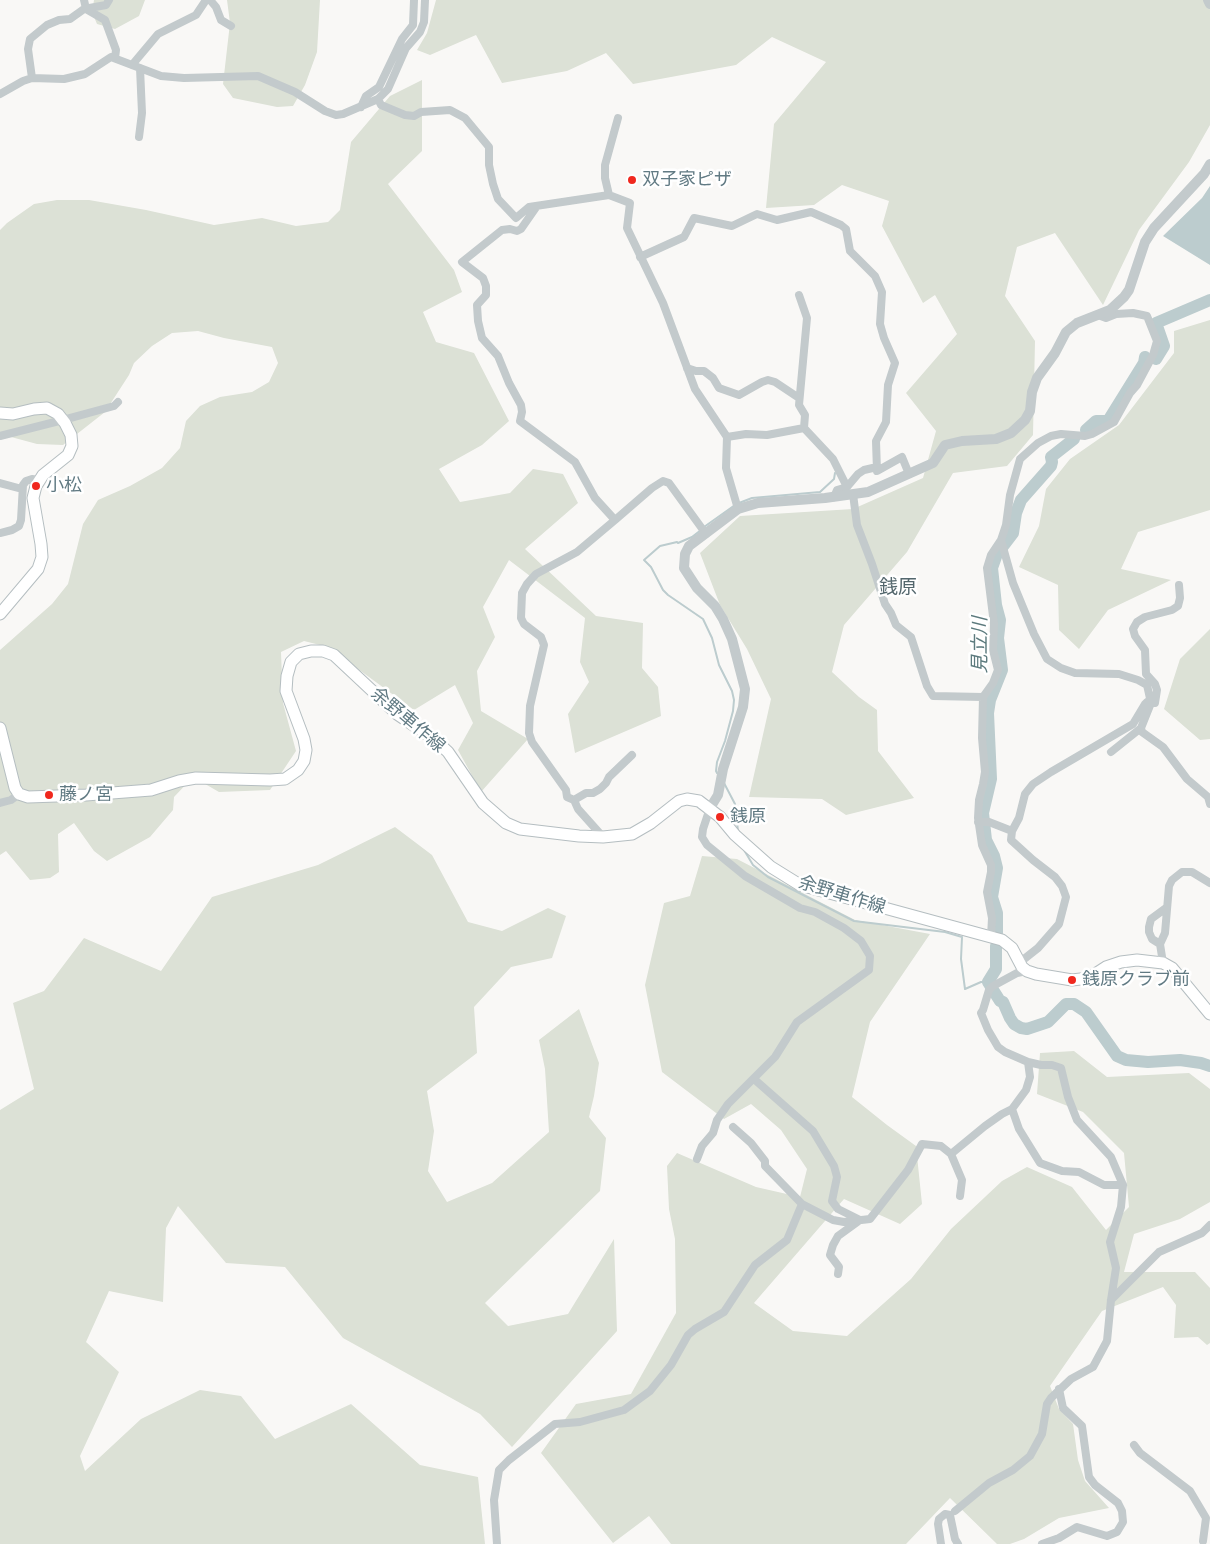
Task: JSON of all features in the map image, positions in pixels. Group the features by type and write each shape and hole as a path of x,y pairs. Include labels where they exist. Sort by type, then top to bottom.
{"main road":[{"path":"0,413 13,414 47,408 58,414 63,420 71,435 72,446 68,455 43,475 36,486 33,498 41,544 40,563 38,569 0,614"},
{"name":"余野車作線","path":"19,794 28,796 86,795 150,790 196,778 285,779 298,770 304,761 306,750 304,739 286,691 287,676 291,662 299,654 323,651 334,656 398,714 434,739 448,752 483,803 506,823 520,829 579,836 603,837 632,834 651,823 679,801 687,799 699,801 710,808 735,835 771,867 800,885 1002,940 1012,948 1023,967"},
{"path":"0,728 15,788 19,794"},
{"path":"1023,967 1072,980 1089,978 1106,967 1120,962 1137,960 1163,963 1172,968 1210,1014"}],"street":[{"path":"84,0 86,9 105,20 116,50 115,58"},
{"path":"32,78 28,49 30,39 47,25 59,20 70,19 86,9 106,4 109,0"},
{"path":"139,136 142,113 136,66 158,34 196,15 206,0"},
{"path":"210,0 216,7 221,20 232,26"},
{"path":"361,107 366,96 380,87 402,39 413,26 414,0"},
{"path":"0,94 32,78 64,79 85,74 111,58 115,58 161,76 184,78 258,76 295,92 329,113 343,114 378,99 388,89 406,48 420,32 424,22 425,0"},
{"path":"1208,0 1210,4"},
{"path":"378,99 380,104 405,115 414,116 421,112 450,110 465,118 489,147 489,164 498,198 516,218 529,207 609,196 630,203 627,228 663,303 695,389 727,436 726,468 738,508"},
{"path":"609,196 605,178 605,165 618,118"},
{"path":"698,1159 702,1146 713,1133 717,1120 728,1104 775,1057 797,1022 869,970 870,956 862,941 844,928 815,912 800,908 745,876 707,845 702,837 710,808 718,795 723,769 743,707 745,689 732,639 723,619 697,588 684,568 685,554 690,546 738,508 758,503 834,496 850,491 868,492 933,463 945,445 962,441 996,439 1011,433 1025,420 1030,411 1032,392 1038,378 1055,353 1066,332 1077,323 1110,310 1124,297 1145,242 1154,228 1204,174 1210,164"},
{"path":"537,206 521,229 517,231 510,229 502,230 462,262 483,278 486,286 486,294 477,304 482,338 498,356 509,383 521,405 520,421 575,462 595,498 614,520"},
{"path":"640,256 684,238 694,218 732,226 757,214 777,220 811,212 846,229 850,251 875,276 882,292 880,324 895,363 888,385 886,422 876,441 878,488"},
{"path":"799,295 807,318 799,398 804,415 804,428 833,459 850,491 857,525 885,604 896,625 911,637 927,686 933,696 984,698"},
{"path":"1098,315 1106,318 1116,314 1133,313 1147,316 1157,341 1153,355 1114,422 1085,436 1061,434 1051,436 1038,443 1020,459 1010,495 1002,545 1013,582 1034,634 1047,659 1061,668 1075,673 1119,674 1147,685 1151,703 1141,728 1111,752"},
{"path":"687,368 704,371 713,378 719,388 739,395 768,380 775,382 799,398"},
{"path":"0,436 114,406 118,402"},
{"path":"727,436 746,434 767,435 804,428"},
{"path":"850,491 858,474 864,470 877,469 902,457 909,474"},
{"path":"0,533 19,526 21,520 22,489 26,481 32,479 40,480"},
{"path":"603,837 578,809 574,800 567,797 566,790 532,742 529,733 532,692 544,645 541,637 524,624 521,618 522,593 536,574 577,552 652,488 663,481 669,483 706,534"},
{"path":"0,483 22,489"},
{"path":"991,937 992,918 987,892 991,872 982,846 982,822 979,800 985,772 982,738 984,698 998,670 993,650 994,624 987,568 990,555 1002,545"},
{"path":"955,1511 989,1483 1013,1470 1030,1456 1042,1434 1047,1404 1059,1389 1071,1379 1093,1367 1107,1340 1116,1268 1110,1242 1121,1207 1123,1185 1110,1157 1077,1120 1068,1097 1061,1068 1028,1062 1005,1052 998,1047 981,1013 991,988 1017,973 1059,924 1066,898 1062,886 1055,876 1033,860 1011,840 1012,831 1019,818 1025,794 1028,788 1069,761 1130,727 1137,720 1145,704 1155,703 1157,690 1155,684 1146,674 1145,650 1135,636 1133,628 1136,622 1145,617 1172,610 1178,606 1180,598 1179,585"},
{"path":"1141,728 1145,735 1163,747 1187,779 1208,797 1210,804"},
{"path":"574,800 586,792 593,793 600,789 609,777 632,755"},
{"path":"0,803 11,800 19,794"},
{"path":"982,822 1012,831"},
{"path":"1163,963 1160,944 1165,932 1166,908 1169,886 1172,880 1182,872 1192,872 1210,883"},
{"path":"1160,944 1152,938 1149,927 1151,919 1166,908"},
{"path":"952,1154 984,1126 1012,1110 1026,1090 1030,1077 1028,1062"},
{"path":"754,1079 813,1131 834,1166 837,1177 832,1201 838,1208 860,1220"},
{"path":"1012,1110 1019,1129 1040,1163 1062,1171 1079,1172 1104,1185 1123,1185"},
{"path":"733,1127 751,1143 765,1161 766,1166 802,1204 833,1220 844,1222 870,1219 908,1170 922,1144 941,1146 952,1154 962,1180 960,1196"},
{"path":"497,1544 494,1500 499,1470 555,1424 580,1422 624,1410 650,1391 671,1365 688,1335 724,1312 755,1265 787,1240 802,1204"},
{"path":"838,1274 839,1267 830,1255 832,1246 838,1236 860,1220"},
{"path":"1111,1300 1159,1252 1202,1234 1210,1225"},
{"path":"1042,1544 1059,1538 1077,1527 1107,1536 1117,1532 1123,1522 1122,1511 1118,1503 1095,1485 1089,1477 1082,1426 1063,1408 1059,1389"},
{"path":"1134,1445 1140,1452 1190,1491 1206,1518 1205,1542"},
{"path":"941,1544 938,1524 939,1519 945,1514 950,1515 955,1539 958,1544"}],"shaded area":[{"path":"94,0 145,0 139,16 115,29 97,24 92,12"},
{"path":"227,0 320,0 317,52 305,85 293,106 277,107 233,98 223,84 230,23"},
{"path":"436,0 1210,0 1210,125 1189,162 1139,230 1103,305 1055,233 1017,247 1005,296 1035,341 1033,435 1007,466 953,473 907,552 844,625 832,672 859,697 877,710 878,751 914,798 846,815 822,799 749,797 771,699 747,649 720,605 700,553 740,516 853,509 923,478 936,431 906,393 957,334 935,295 923,303 882,226 889,201 842,185 814,205 766,208 774,124 826,62 772,37 736,65 633,84 606,53 567,71 502,83 476,35 430,55 417,50 427,33"},
{"path":"422,80 422,151 388,184 454,270 462,292 423,312 436,342 474,353 509,421 482,445 439,469 460,502 510,493 533,469 563,474 578,503 525,549 596,616 643,623 642,668 658,687 661,716 575,753 568,714 589,682 580,662 585,618 509,560 483,607 495,637 477,671 481,711 528,739 481,792 458,750 473,723 455,685 414,710 328,647 304,641 281,652 283,703 296,751 270,790 219,792 193,777 174,797 173,810 150,837 107,861 94,851 74,823 58,834 59,872 50,878 30,880 6,851 0,855 0,650 52,604 68,584 83,524 98,500 130,486 162,468 180,448 186,421 200,406 220,397 252,392 269,382 278,363 272,347 198,331 172,333 152,346 134,363 129,375 105,412 63,445 37,444 0,434 0,230 34,204 57,200 89,200 214,225 262,218 296,226 328,222 340,210 351,142 390,96"},
{"path":"1210,186 1210,265 1163,236 1202,198"},
{"path":"1210,320 1210,510 1138,532 1121,569 1171,580 1108,610 1079,649 1059,630 1058,585 1019,567 1039,526 1046,489 1070,459 1119,425 1174,353 1174,331"},
{"path":"1210,629 1210,739 1200,740 1164,709 1180,659"},
{"path":"395,827 432,855 468,922 502,931 548,908 566,916 552,958 511,967 474,1007 477,1053 427,1091 434,1131 428,1171 447,1202 492,1183 549,1132 545,1069 539,1040 579,1009 599,1063 589,1117 606,1138 600,1191 485,1303 508,1326 568,1314 614,1239 617,1331 512,1447 480,1414 343,1338 285,1267 226,1263 178,1206 166,1228 163,1302 109,1291 86,1342 119,1372 80,1456 85,1471 141,1419 200,1390 241,1396 275,1439 351,1404 420,1465 478,1477 485,1544 0,1544 0,1110 34,1089 13,1003 44,991 84,938 161,971 212,897 318,865"},
{"path":"702,856 737,859 855,920 930,934 870,1022 852,1097 916,1146 922,1204 900,1224 844,1199 754,1303 793,1331 847,1336 911,1279 951,1229 1002,1181 1027,1167 1072,1187 1106,1230 1129,1207 1124,1153 1083,1112 1037,1094 1040,1053 1074,1051 1107,1077 1189,1073 1210,1089 1210,1202 1180,1219 1134,1234 1124,1272 1195,1272 1210,1288 1210,1343 1207,1345 1198,1337 1174,1338 1176,1305 1163,1287 1102,1311 1050,1386 1059,1409 1073,1424 1078,1460 1085,1481 1109,1508 1059,1518 1024,1539 1010,1544 997,1544 950,1498 906,1544 671,1544 649,1516 613,1543 541,1453 576,1404 631,1394 676,1313 675,1239 669,1209 667,1166 677,1153 756,1187 800,1197 807,1169 781,1130 751,1104 724,1119 662,1072 645,985 664,903 690,896"}],"waterway":[{"name":"見立川","path":"1156,359 1164,346 1156,323 1210,300"},
{"name":"見立川","path":"1086,430 1096,421 1108,421 1144,363 1145,357"},
{"name":"見立川","path":"997,933 997,913 992,897 997,868 994,856 986,840 983,813 991,779 988,713 990,700 1002,670 998,638 1000,620 996,605 992,568 997,554 1013,533 1016,513 1021,500 1051,466 1051,457 1074,439"},
{"path":"739,503 752,498 820,492 834,479 835,473"},
{"path":"704,527 735,505"},
{"path":"701,530 692,537 678,543 660,546 644,560 651,567 663,590 703,619 712,638 719,665 732,691 734,700 733,711 717,762 717,773"},
{"path":"724,783 735,804 738,831"},
{"path":"744,850 753,865 768,877 854,921 945,932 962,937 961,959 965,989 981,982 988,982"},
{"path":"996,946 996,969 988,982 1000,1001 1003,1002 1014,1024 1021,1028 1027,1029 1048,1022 1066,1004 1074,1004 1086,1012 1117,1056 1126,1060 1148,1062 1180,1060 1210,1066"}],"place":[{"name":"双子家ピザ","path":"632,180"},
{"name":"小松","path":"36,486"},
{"name":"藤ノ宮","path":"49,795"},
{"name":"銭原","path":"720,817"},
{"name":"銭原クラブ前","path":"1072,980"}],"district":[{"name":"銭原","path":"898,587"}]}
